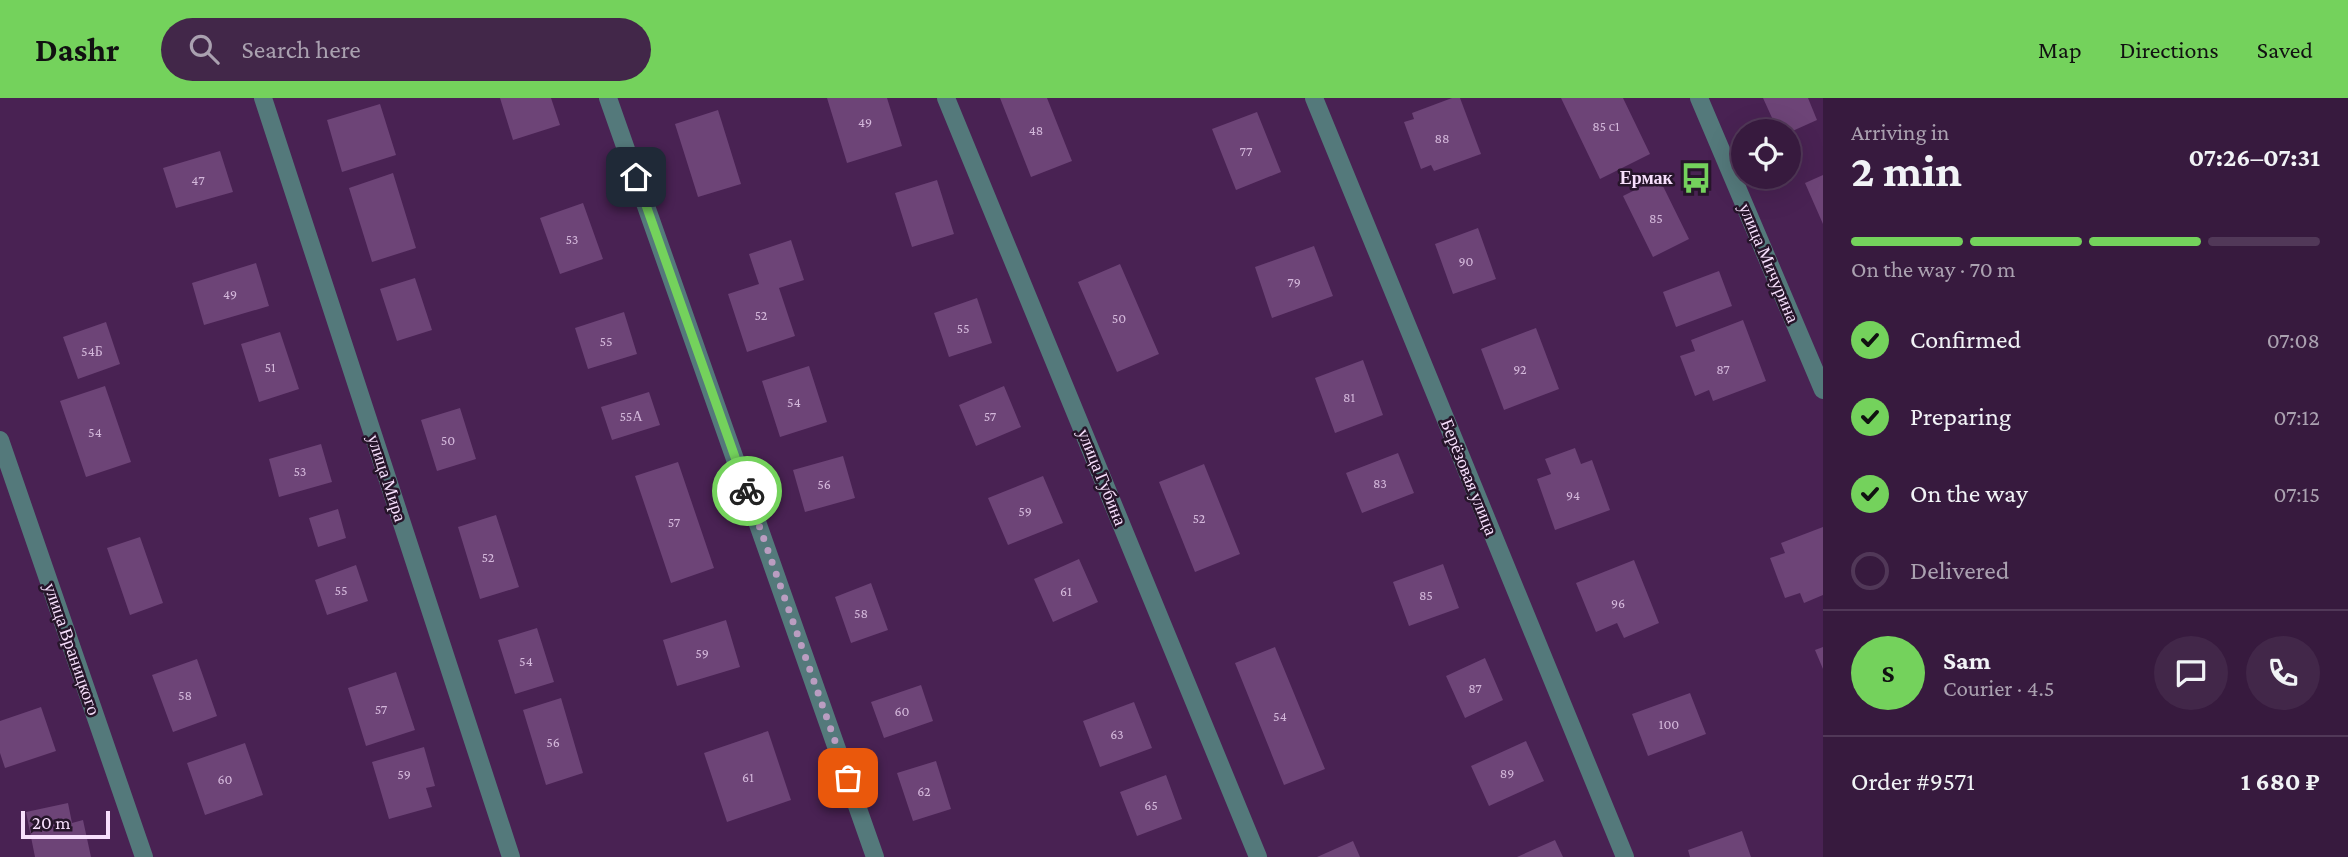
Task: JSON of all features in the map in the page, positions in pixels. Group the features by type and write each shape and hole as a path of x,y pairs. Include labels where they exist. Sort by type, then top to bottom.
{"street":[{"name":"улица Мира","path":"263,98 511,857"},
{"path":"608,98 875,857"},
{"name":"улица Губина","path":"946,98 1258,857"},
{"name":"Берёзовая улица","path":"1314,98 1625,857"},
{"name":"улица Мичурина","path":"1699,98 1823,390"},
{"name":"улица Враницкого","path":"0,440 144,857"}],"building":[{"path":"500,98 551,98 560,125 513,140"},
{"path":"827,98 887,98 902,146 847,163"},
{"path":"1000,98 1047,98 1072,161 1031,177"},
{"path":"1452,98 1460,98 1481,154 1434,171 1431,165 1421,169 1404,122 1414,119 1412,113"},
{"path":"1561,98 1623,98 1650,154 1600,179"},
{"path":"1763,98 1808,98 1817,120 1801,127 1801,119 1773,119"},
{"path":"380,104 396,155 342,172 327,120"},
{"path":"718,110 741,184 698,197 675,124"},
{"path":"1257,112 1281,172 1236,190 1212,129"},
{"path":"220,151 233,192 176,208 163,168"},
{"path":"393,173 416,248 372,262 349,188"},
{"path":"1823,175 1823,224 1805,183"},
{"path":"1659,178 1689,239 1653,257 1623,196"},
{"path":"937,180 954,234 912,247 895,193"},
{"path":"583,203 603,259 560,274 540,218"},
{"path":"1478,228 1496,279 1453,294 1435,244"},
{"path":"791,240 804,280 779,288 795,336 747,352 728,294 759,284 749,254"},
{"path":"1314,246 1333,296 1272,318 1255,267"},
{"path":"256,263 269,306 204,325 192,283"},
{"path":"1120,264 1159,354 1117,372 1078,282"},
{"path":"1719,271 1732,306 1676,327 1663,292"},
{"path":"415,278 432,330 397,341 380,289"},
{"path":"977,298 992,343 949,357 934,313"},
{"path":"624,312 637,354 588,369 575,328"},
{"path":"1743,320 1766,381 1713,401 1709,390 1695,396 1680,356 1695,351 1691,340"},
{"path":"106,322 120,364 78,379 63,337"},
{"path":"1536,328 1559,389 1504,410 1481,349"},
{"path":"280,332 299,389 259,402 241,344"},
{"path":"1363,360 1383,415 1335,433 1315,378"},
{"path":"809,366 827,422 780,437 762,381"},
{"path":"105,386 131,462 86,477 60,401"},
{"path":"1004,386 1021,427 976,446 959,405"},
{"path":"649,392 660,425 612,440 601,407"},
{"path":"460,408 476,459 437,471 421,420"},
{"path":"321,444 332,482 279,497 269,459"},
{"path":"1575,448 1581,464 1592,460 1610,510 1555,530 1537,479 1551,474 1545,459"},
{"path":"1398,453 1414,493 1362,513 1346,473"},
{"path":"843,456 855,498 805,512 793,470"},
{"path":"678,462 714,568 671,583 635,476"},
{"path":"1204,464 1240,554 1195,572 1159,482"},
{"path":"1043,476 1063,523 1008,545 988,498"},
{"path":"338,509 346,538 318,547 309,518"},
{"path":"496,515 519,587 480,599 458,527"},
{"path":"1823,527 1823,595 1804,603 1800,593 1785,598 1770,558 1785,553 1781,543"},
{"path":"140,537 163,603 130,615 107,548"},
{"path":"1079,559 1098,602 1053,622 1034,579"},
{"path":"1634,560 1659,623 1624,638 1617,623 1596,632 1576,583"},
{"path":"1443,564 1459,608 1409,626 1393,582"},
{"path":"356,565 368,601 327,615 315,580"},
{"path":"871,583 888,630 851,643 835,597"},
{"path":"726,620 740,667 677,686 663,640"},
{"path":"537,628 554,682 515,694 498,640"},
{"path":"1275,647 1325,769 1284,785 1235,663"},
{"path":"1823,647 1823,669 1815,650"},
{"path":"1485,658 1503,700 1465,718 1446,676"},
{"path":"197,659 217,716 173,732 152,675"},
{"path":"396,672 415,730 366,746 348,688"},
{"path":"921,685 933,721 884,738 871,702"},
{"path":"1690,693 1706,734 1648,756 1632,714"},
{"path":"561,698 583,773 546,785 523,710"},
{"path":"1134,702 1152,748 1100,767 1083,721"},
{"path":"41,707 56,751 5,768 0,753 0,721"},
{"path":"768,731 791,800 727,822 704,753"},
{"path":"1526,741 1544,781 1489,806 1471,766"},
{"path":"245,743 263,795 205,815 187,763"},
{"path":"424,747 435,786 426,788 432,807 389,819 372,762"},
{"path":"936,761 951,809 913,821 897,773"},
{"path":"1166,775 1182,819 1137,836 1120,792"},
{"path":"68,803 72,823 83,820 91,857 35,857 26,812"},
{"path":"1742,831 1751,857 1690,857 1688,850"},
{"path":"1555,840 1563,857 1517,857"},
{"path":"1353,841 1360,857 1317,857"}],"way so far":[{"path":"747,491 848,778"}],"place":[{"name":"Ермак","path":"1696,178"}],"route":[{"path":"636,177 747,491"}]}
